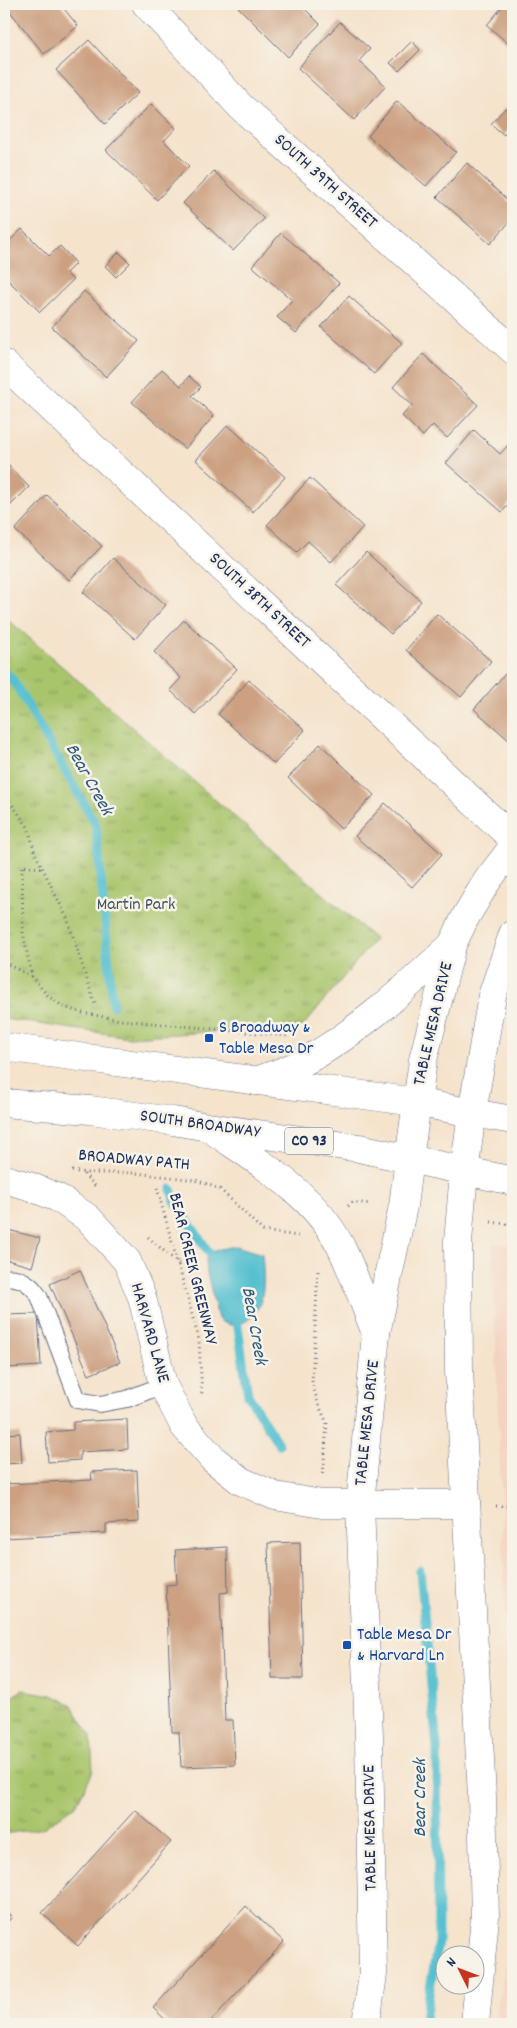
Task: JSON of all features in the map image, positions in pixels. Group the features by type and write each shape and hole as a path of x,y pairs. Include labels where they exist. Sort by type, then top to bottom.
{"main road":[{"name":"SOUTH 39TH STREET","path":"146,4 241,107 513,350"},
{"name":"SOUTH 38TH STREET","path":"4,364 513,839"},
{"name":"TABLE MESA DRIVE","path":"366,2024 373,1974 369,1727 360,1505 376,1333 403,1206 423,1060 452,945 486,881 513,847"},
{"path":"475,2024 485,1917 482,1796 459,1371 458,1252 464,1172 492,996 513,934"},
{"path":"256,1081 295,1066 328,1048 414,980 452,945"},
{"path":"4,1047 416,1102 513,1120"},
{"name":"SOUTH BROADWAY","path":"4,1103 90,1110 173,1120 208,1127 359,1148 513,1182"},
{"path":"208,1127 292,1186 324,1222 340,1244 376,1333"},
{"name":"HARVARD LANE","path":"4,1179 29,1186 58,1198 88,1218 127,1261 142,1297 163,1385 184,1426 214,1458 242,1481 275,1496 322,1504 466,1504"}],"lane":[{"path":"4,1278 10,1277 31,1284 39,1296 78,1400 100,1404 127,1399 163,1385"}],"path":[{"path":"4,793 28,827 35,853 67,918 96,1007"},
{"path":"32,977 23,933 22,866 42,868"},
{"path":"4,962 32,977 48,996 64,1007 83,1012 121,1020 292,1036"},
{"name":"BROADWAY PATH","path":"66,1169 84,1173 135,1172 196,1180 220,1189 263,1231 304,1237"},
{"name":"BEAR CREEK GREENWAY","path":"158,1188 199,1340 202,1401"},
{"path":"353,1202 371,1204"},
{"path":"491,1222 513,1225"},
{"path":"319,1264 312,1383 319,1406 327,1423 323,1478"}],"shaded area":[{"path":"492,1243 513,1246 513,1825"},
{"path":"513,1926 513,2024 494,2024"}],"green space":[{"name":"Martin Park","path":"4,616 375,939 303,1026 129,1037 4,1019"},
{"path":"22,1690 52,1695 71,1704 91,1736 93,1771 76,1805 43,1828 4,1834 4,1702"}],"water":[{"path":"236,1246 262,1254 263,1284 260,1304 256,1312 240,1324 232,1325 218,1319 207,1273 206,1259 210,1253"}],"building":[{"path":"4,4 60,4 78,26 44,54"},
{"path":"241,4 300,4 320,24 288,57 238,7"},
{"path":"499,4 513,4 513,48 487,25 502,7"},
{"path":"340,22 370,49 359,61 386,86 354,120 298,68"},
{"path":"89,40 138,93 105,124 56,70"},
{"path":"412,41 420,50 399,71 390,63"},
{"path":"397,101 456,152 426,186 368,136"},
{"path":"151,104 176,128 164,141 189,166 157,200 106,150"},
{"path":"505,108 513,115 513,124 504,135 491,124"},
{"path":"467,163 513,205 513,218 490,244 437,197"},
{"path":"214,171 264,219 233,251 183,203"},
{"path":"22,229 49,256 60,246 76,263 66,273 73,280 40,312 4,276 4,246"},
{"path":"281,233 339,283 296,333 277,317 292,300 252,266"},
{"path":"513,247 513,257 508,253"},
{"path":"119,252 130,263 116,277 105,266"},
{"path":"84,291 139,341 106,377 52,327"},
{"path":"349,296 402,343 374,374 321,327"},
{"path":"423,354 478,405 447,438 433,425 423,436 402,416 412,405 393,387"},
{"path":"162,369 181,386 189,376 201,387 192,396 214,416 185,449 132,402"},
{"path":"228,425 285,477 253,512 196,460"},
{"path":"474,430 500,454 513,442 513,500 502,512 446,463"},
{"path":"4,461 29,487 4,512"},
{"path":"310,478 363,527 331,562 308,541 297,552 267,525"},
{"path":"47,495 102,546 69,580 15,530"},
{"path":"366,552 421,601 391,634 336,585"},
{"path":"113,558 166,605 135,639 83,592"},
{"path":"437,614 491,661 461,697 406,650"},
{"path":"184,620 237,669 195,714 170,690 181,678 154,652"},
{"path":"505,674 513,682 513,744 474,709"},
{"path":"249,680 305,730 274,764 218,714"},
{"path":"320,744 374,795 341,829 288,778"},
{"path":"385,803 442,854 412,887 355,836"},
{"path":"4,1229 40,1238 32,1267 4,1259"},
{"path":"80,1270 120,1362 89,1375 50,1284"},
{"path":"38,1314 41,1366 4,1368 4,1315"},
{"path":"127,1419 128,1449 80,1452 80,1460 48,1462 46,1432 73,1430 73,1422"},
{"path":"20,1433 22,1463 4,1464 4,1434"},
{"path":"137,1470 139,1522 106,1524 106,1533 4,1538 4,1484 92,1480 91,1472"},
{"path":"300,1542 303,1679 272,1679 268,1543"},
{"path":"227,1547 228,1592 220,1593 225,1720 233,1720 235,1765 181,1767 179,1732 172,1732 166,1585 177,1584 175,1550"},
{"path":"135,1810 171,1842 78,1946 42,1913"},
{"path":"246,1906 284,1942 208,2024 170,2024 153,2008"},
{"path":"4,1910 12,1917 4,1926"}],"waterway":[{"name":"Bear Creek","path":"4,671 13,680 96,825 113,1006"},
{"name":"Bear Creek","path":"171,1189 174,1200 216,1263"},
{"name":"Bear Creek","path":"236,1313 248,1395 279,1445"},
{"name":"Bear Creek","path":"420,1571 437,1747 438,1941 424,2024"}],"place":[{"name":"S Broadway & Table Mesa Dr","path":"209,1038"},
{"name":"Table Mesa Dr & Harvard Ln","path":"347,1645"}]}
